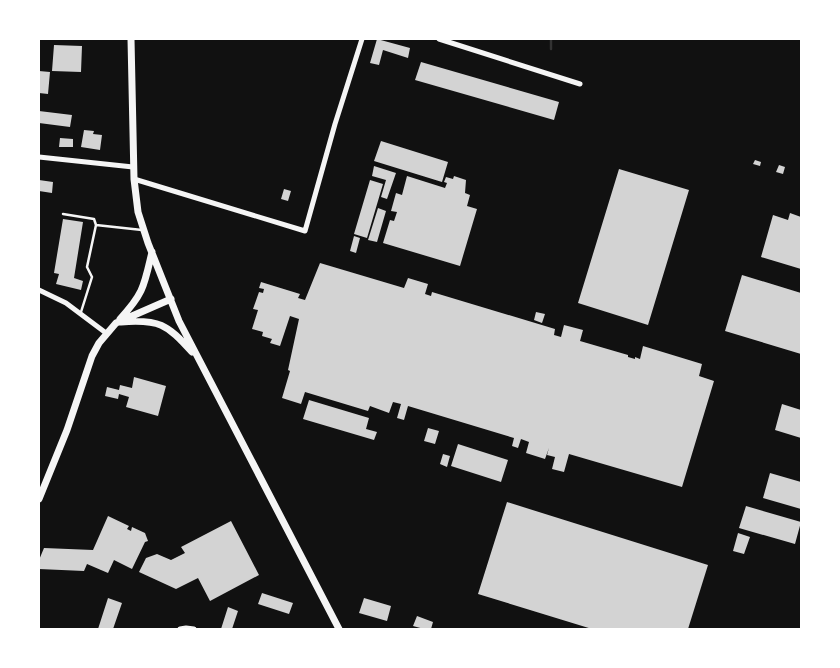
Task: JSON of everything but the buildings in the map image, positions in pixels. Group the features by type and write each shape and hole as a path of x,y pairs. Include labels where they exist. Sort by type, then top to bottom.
{"main road":[{"path":"131,39 134,179 138,212 144,230 179,321 339,629"},
{"path":"39,499 72,417 92,356 106,333 142,292 152,252"},
{"path":"116,323 171,299"},
{"path":"116,323 144,321 166,327 176,334 198,359"}],"street":[{"path":"134,179 305,231 335,124 362,39"},
{"path":"439,39 454,41 580,84"},
{"path":"39,157 134,167"},
{"path":"39,290 66,303 106,333"},
{"path":"181,629 194,629"}],"lane":[{"path":"63,214 94,218 96,225 87,266 92,277 81,314"},
{"path":"96,225 144,230"}],"waterway":[{"path":"551,39 551,49"}]}
